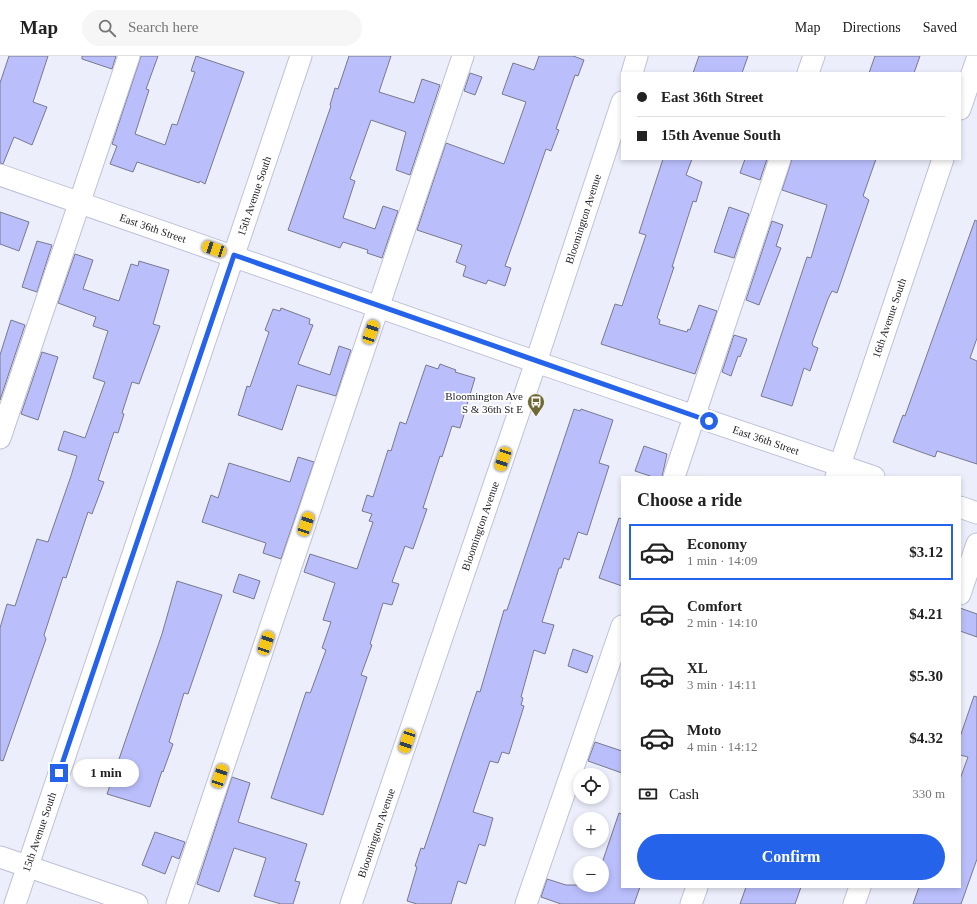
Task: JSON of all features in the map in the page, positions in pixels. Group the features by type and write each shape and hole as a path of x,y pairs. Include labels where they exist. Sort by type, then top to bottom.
{"street":[{"path":"0,438 129,56"},
{"name":"15th Avenue South","path":"15,904 301,56"},
{"path":"177,904 463,56"},
{"path":"632,72 637,56"},
{"path":"808,72 814,56"},
{"path":"961,106 977,59"},
{"name":"Bloomington Avenue","path":"351,904 536,362 621,105"},
{"path":"674,476 780,160"},
{"name":"16th Avenue South","path":"838,471 943,160"},
{"name":"East 36th Street","path":"0,175 694,416 838,471 868,476"},
{"path":"961,508 977,514"},
{"path":"961,591 977,544"},
{"path":"526,904 621,629"},
{"path":"0,857 136,904"},
{"path":"691,904 697,888"},
{"path":"854,904 860,888"}],"building":[{"path":"9,56 48,56 33,102 47,107 32,145 14,137 3,164 0,163 0,83"},
{"path":"82,56 116,56 112,69 82,59"},
{"path":"141,56 158,56 146,89 149,90 135,134 165,145 172,124 177,125 195,72 191,71 196,56 244,72 205,184 200,181 199,183 137,162 133,172 110,164 117,146 112,144"},
{"path":"349,56 391,56 379,92 414,103 422,79 440,85 410,175 396,170 406,132 371,120 350,179 355,181 343,218 375,229 383,206 398,211 382,258 367,253 368,250 343,242 340,248 288,230 331,106 335,88 338,89"},
{"path":"539,56 573,56 584,60 578,76 575,75 556,129 559,130 551,151 546,149 505,266 511,268 505,286 488,280 486,284 463,276 466,266 456,262 462,245 417,230 446,143 504,164 526,102 502,94 513,63 534,70"},
{"path":"699,56 748,56 742,72 693,72"},
{"path":"875,56 920,56 914,72 869,72"},
{"path":"470,73 482,77 475,95 464,91"},
{"path":"663,160 692,160 686,175 702,182 696,202 693,201 672,267 674,267 657,318 660,320 659,324 687,332 688,329 690,330 699,305 717,311 695,374 601,344 615,304 622,306 646,235 639,233"},
{"path":"745,160 767,160 760,180 740,173"},
{"path":"792,160 876,160 863,196 869,200 837,293 832,291 828,299 812,343 813,346 818,348 810,371 804,368 792,406 761,396 807,257 811,258 827,205 782,190"},
{"path":"729,207 749,214 734,258 714,252"},
{"path":"0,212 29,222 19,251 0,244"},
{"path":"975,220 977,221 977,338 970,358 977,361 977,464 937,451 935,457 893,442 903,415 905,416"},
{"path":"772,221 783,225 776,246 781,248 759,305 746,300"},
{"path":"37,241 52,245 37,292 22,287"},
{"path":"75,254 93,260 83,289 119,301 131,264 138,266 139,261 169,270 153,324 160,326 139,384 132,382 122,413 124,414 118,433 114,432 98,480 104,482 92,514 88,512 66,578 63,577 44,635 46,639 3,761 0,760 0,628 7,604 15,606 37,539 48,542 71,476 77,456 58,450 64,431 85,438 105,382 93,378 108,331 93,326 96,317 58,303"},
{"path":"281,308 310,319 309,324 313,325 298,364 330,375 339,346 351,350 336,396 297,385 282,430 238,415 247,386 250,387 269,332 265,330 273,309 280,311"},
{"path":"11,320 25,325 0,400 0,355"},
{"path":"734,335 747,339 740,357 738,356 731,376 722,372"},
{"path":"42,352 58,357 38,420 21,414"},
{"path":"440,364 456,370 455,372 475,378 460,428 452,426 442,457 440,456 423,508 427,509 413,549 405,546 392,582 399,584 392,605 383,603 370,644 372,645 361,675 367,677 323,815 271,798 306,692 310,693 311,691 326,650 322,648 331,622 323,620 335,583 304,572 310,554 357,569 373,522 369,521 372,514 362,511 367,495 373,497 388,450 391,451 400,422 406,424 426,365 438,369"},
{"path":"574,409 580,411 581,409 613,420 599,463 609,466 587,535 578,532 569,560 564,558 561,568 559,568 542,622 554,625 545,654 534,650 521,697 523,698 521,705 524,706 509,754 502,752 498,763 490,761 473,812 493,818 485,846 479,844 466,884 458,881 451,904 417,904 407,901 417,867 415,866 421,848 424,849 477,691 480,692 504,610 507,610"},
{"path":"644,446 667,454 662,476 650,476 635,471"},
{"path":"298,457 314,462 281,559 263,553 266,543 202,522 211,495 218,498 229,463 290,482"},
{"path":"619,518 621,519 621,586 599,578"},
{"path":"239,574 260,581 254,599 233,592"},
{"path":"177,581 222,595 188,694 184,693 169,742 173,744 150,807 107,794 162,634"},
{"path":"961,608 977,614 977,637 961,631"},
{"path":"573,649 593,656 587,673 568,666"},
{"path":"974,696 977,697 977,859 961,904 913,904 919,888 961,888 961,776 968,757 961,755 961,734"},
{"path":"595,742 621,751 621,773 588,761"},
{"path":"232,777 250,783 238,822 307,844 295,881 300,882 293,904 281,904 254,896 266,858 234,848 219,892 197,884"},
{"path":"619,813 621,814 621,888 640,888 634,904 561,904 541,897 547,879 566,885 573,885 573,892 609,892 609,856 604,856 607,848 609,848 609,842"},
{"path":"155,832 185,842 179,859 172,856 165,874 142,865"},
{"path":"746,888 801,888 795,904 740,904"}],"place":[{"name":"Bloomington Ave S & 36th St E","path":"536,417"}],"route":[{"path":"59,773 234,255 536,362 709,421"}]}
